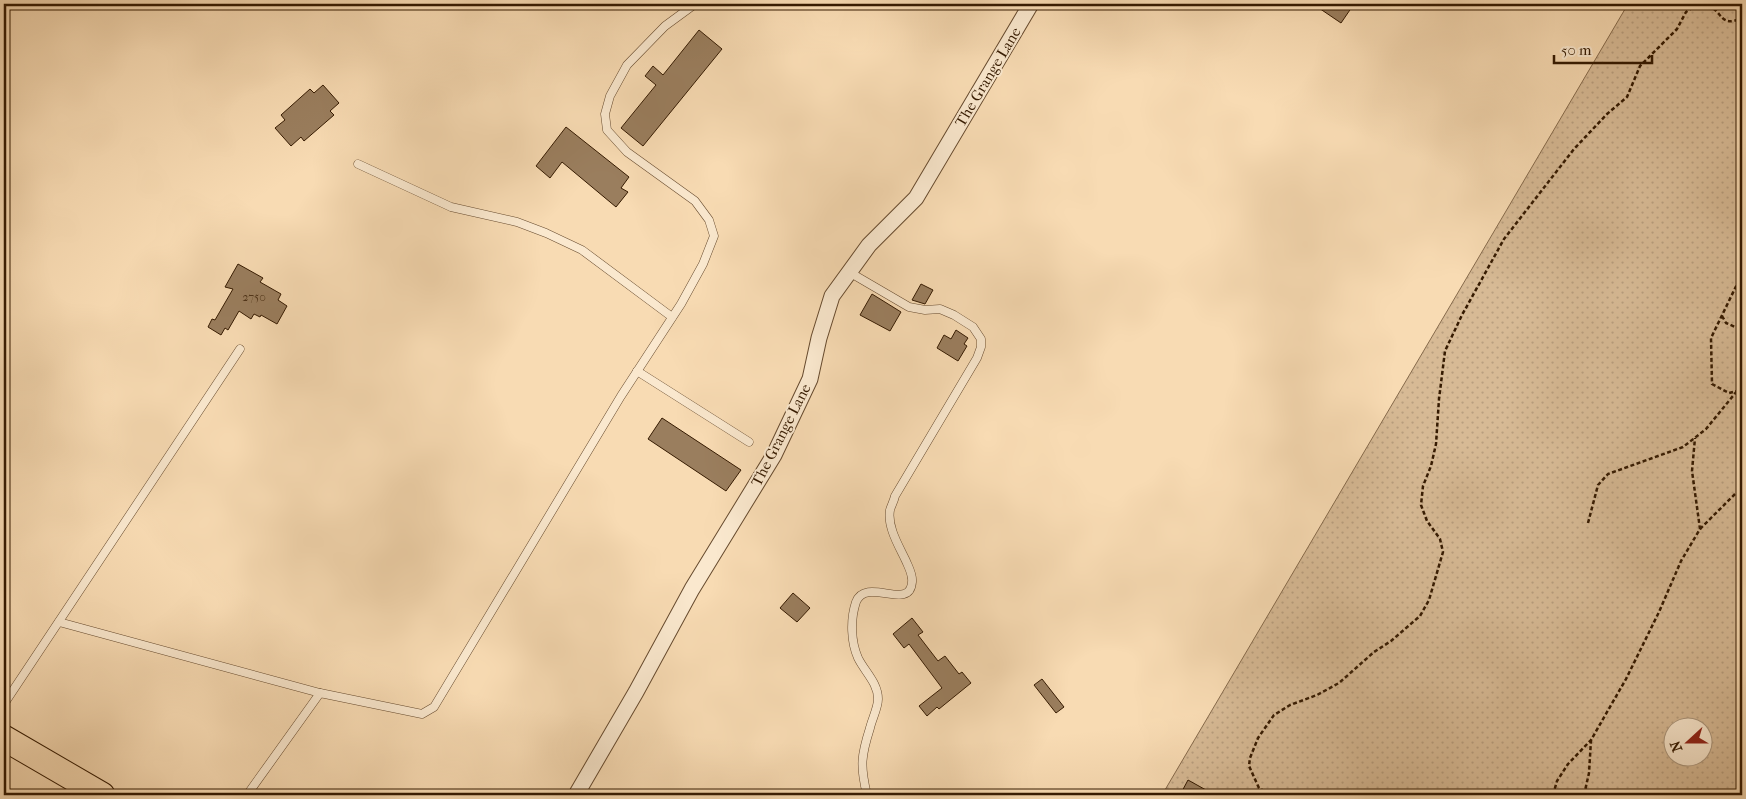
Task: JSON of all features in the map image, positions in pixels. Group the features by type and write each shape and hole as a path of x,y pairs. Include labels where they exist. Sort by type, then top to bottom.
{"highway":[{"path":"4,738 102,795"}],"street":[{"name":"The Grange Lane","path":"576,795 636,692 692,589 774,455 810,379 819,338 832,296 869,245 916,198 1030,4"}],"lane":[{"path":"59,622 320,693 422,714 434,707 637,371 672,318 703,264 714,236 709,220 696,201 627,152 607,130 606,114 610,96 627,65 665,26 694,4"},
{"path":"358,164 451,207 517,222 582,250 672,318"},
{"path":"849,272 909,307 926,310 940,309 954,315 973,327 981,339 981,347 977,358 895,496 890,512 891,526 895,538 911,571 911,589 906,594 899,596 873,591 862,595 857,600 853,616 852,635 858,657 876,685 878,700 862,756 862,770 867,795"},
{"path":"4,704 240,349"},
{"path":"637,371 748,442"},
{"path":"247,795 320,693"}],"path":[{"path":"1270,795 1259,788 1249,766 1258,738 1274,715 1290,705 1317,695 1339,683 1374,652 1391,641 1420,616 1429,600 1443,552 1440,539 1427,521 1421,505 1423,486 1431,466 1436,444 1445,351 1462,315 1504,239 1574,149 1607,114 1627,97 1640,66 1677,29 1686,12 1696,5 1709,6 1724,19 1734,21 1742,18"},
{"path":"1737,391 1729,393 1712,384 1711,338 1742,274"},
{"path":"1722,316 1726,323 1742,330"},
{"path":"1588,523 1598,485 1608,474 1683,447 1706,429 1742,385"},
{"path":"1695,438 1692,471 1700,528"},
{"path":"1553,795 1557,781 1568,764 1591,740 1626,679 1660,612 1681,561 1700,528 1742,487"},
{"path":"1584,795 1591,740"}],"shaded area":[{"path":"1628,4 1742,4 1742,795 1162,795"}],"building":[{"path":"1313,4 1354,4 1341,23"},
{"path":"699,30 722,49 643,146 621,128 656,85 645,76 653,66 663,75"},
{"path":"323,85 339,103 330,111 334,115 304,141 301,137 291,146 275,128 285,120 281,115 310,89 314,93"},
{"path":"566,127 629,177 621,188 628,192 616,207 562,162 550,178 536,166"},
{"path":"238,264 263,278 260,282 281,294 278,300 287,306 277,324 261,315 260,317 254,314 251,319 239,311 228,330 225,328 221,335 208,327 212,319 215,320 233,289 225,287"},
{"path":"921,284 933,290 925,304 912,300"},
{"path":"872,294 901,312 890,331 860,315"},
{"path":"956,330 968,338 964,344 967,346 958,361 937,348 944,335 951,339"},
{"path":"662,418 741,470 726,491 648,439"},
{"path":"793,593 810,608 797,622 780,608"},
{"path":"912,618 923,632 918,635 938,661 945,656 959,674 962,672 971,683 939,709 937,707 927,716 919,706 942,688 909,644 904,648 893,634"},
{"path":"1042,679 1064,707 1056,713 1034,685"},
{"path":"1188,780 1215,795 1180,795"}]}
